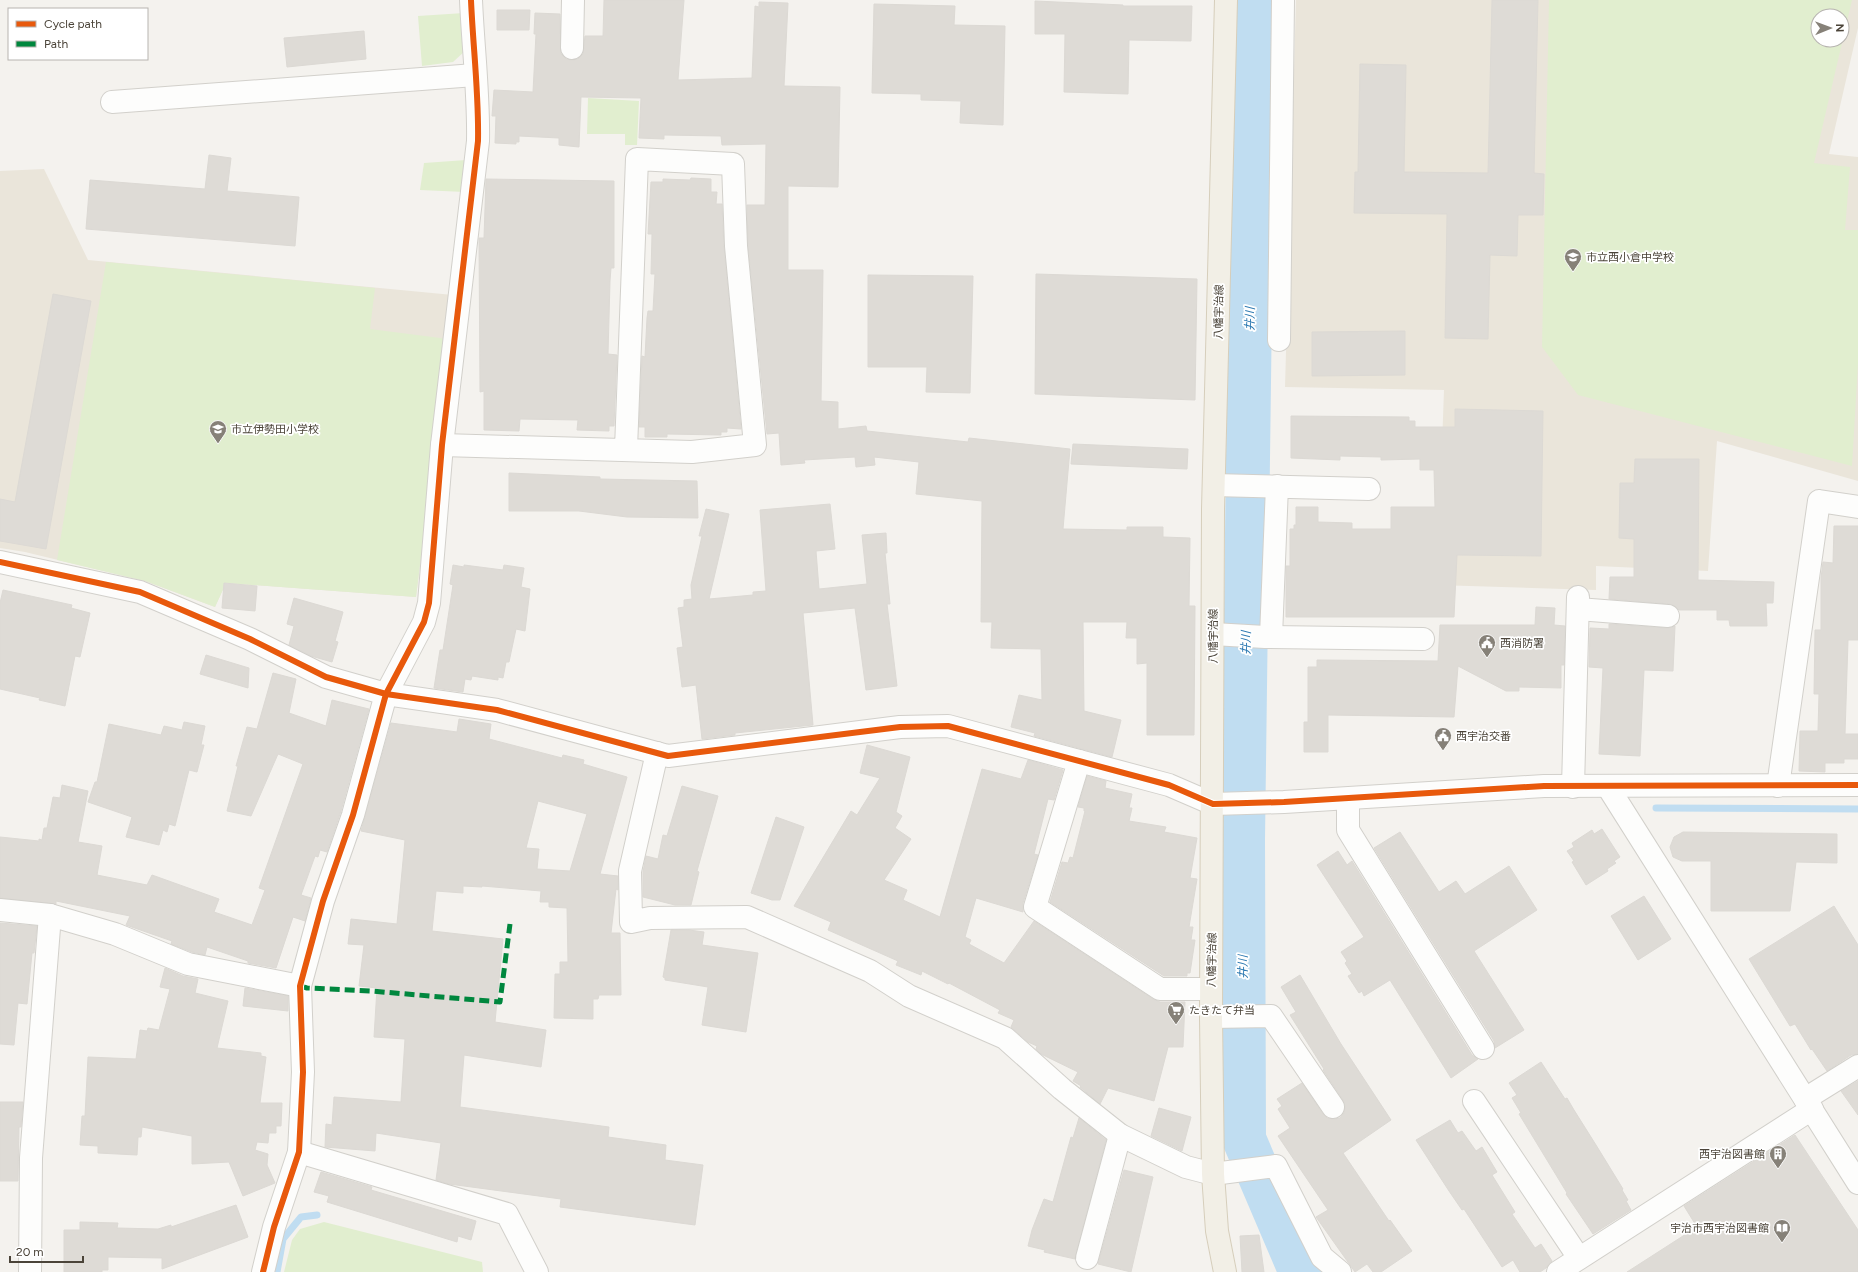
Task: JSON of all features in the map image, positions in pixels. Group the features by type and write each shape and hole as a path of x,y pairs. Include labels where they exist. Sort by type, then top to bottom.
{"main road":[{"name":"八幡宇治線","path":"1225,1272 1217,1231 1223,1173 1220,1016 1211,989 1214,804 1223,635 1226,0"}],"street":[{"path":"263,1272 274,1227 299,1152 303,1072 300,986 323,901 354,815 386,694 424,622 429,603 442,445 478,142 478,112 471,0"},
{"path":"572,48 573,0"},
{"path":"1279,340 1283,0"},
{"path":"112,102 475,74"},
{"path":"442,445 692,452 755,445 736,246 733,164 637,159 626,449"},
{"path":"1224,485 1369,489"},
{"path":"1268,637 1274,486"},
{"path":"1778,786 1819,501 1858,507"},
{"path":"0,562 140,592 250,639 326,677 386,694 497,710 668,756 900,727 948,726 1169,785 1214,804 1284,802 1544,786 1608,787 1858,785"},
{"path":"1573,787 1578,603 1668,616"},
{"path":"1223,635 1423,639"},
{"path":"658,753 630,871 632,922 650,918 747,918 870,971 909,996 1005,1038 1062,1089 1120,1134 1186,1167 1223,1173 1276,1166 1322,1257 1340,1272"},
{"path":"1079,761 1035,907 1160,989 1211,989"},
{"path":"1608,787 1858,1183"},
{"path":"1348,798 1348,830 1483,1048"},
{"path":"0,910 50,915 115,934 188,964 300,986"},
{"path":"30,1272 32,1158 50,915"},
{"path":"1220,1016 1271,1016 1333,1107"},
{"path":"1558,1272 1808,1104 1858,1066"},
{"path":"1474,1102 1579,1258"},
{"path":"1087,1258 1120,1134"},
{"path":"299,1152 507,1214 537,1272"}],"shaded area":[{"name":"市立西小倉中学校","path":"1296,0 1858,0 1858,28 1829,154 1858,157 1858,481 1717,441 1708,571 1596,566 1596,590 1437,585 1444,390 1285,387"},
{"name":"市立伊勢田小学校","path":"44,169 88,260 453,295 416,597 226,583 215,607 145,581 25,552 0,548 0,171"}],"green space":[{"path":"1549,0 1852,0 1850,9 1810,8 1810,48 1841,48 1814,163 1850,167 1845,230 1858,230 1858,363 1852,466 1578,395 1542,347"},
{"path":"464,13 466,50 453,62 422,66 418,16"},
{"path":"588,98 639,101 637,145 625,145 625,134 587,134"},
{"path":"466,160 465,192 420,190 424,163"},
{"name":"市立伊勢田小学校","path":"106,262 375,288 370,329 448,339 416,597 226,583 215,607 145,581 57,560"},
{"path":"324,1222 482,1262 483,1272 284,1272 292,1240 300,1229"}],"building":[{"path":"604,0 684,0 678,80 752,78 755,6 759,7 759,2 788,3 784,86 840,87 838,187 788,186 788,270 823,270 821,401 838,402 838,429 866,426 867,431 968,442 969,438 1070,449 1063,529 1127,530 1127,527 1163,527 1163,537 1190,538 1189,606 1195,606 1194,735 1147,735 1147,663 1137,664 1137,638 1126,638 1127,622 1083,622 1084,711 1121,720 1112,757 1034,736 1035,733 1011,727 1019,695 1042,700 1041,649 991,648 992,622 981,622 982,501 916,494 919,462 874,457 875,465 856,467 855,457 804,460 805,463 781,465 779,433 767,434 748,245 747,205 765,205 766,144 722,145 721,136 664,135 664,139 639,138 641,98 581,97 579,147 559,145 559,138 519,136 519,142 516,142 516,144 495,143 496,116 492,116 494,90 533,92 536,34 534,34 535,13 560,14 561,54 566,59 578,59 583,54 585,36 603,36"},
{"path":"1492,0 1538,0 1534,173 1544,174 1543,215 1518,215 1517,256 1490,255 1488,339 1445,338 1447,214 1354,213 1355,172 1358,172 1360,64 1406,65 1404,172 1488,173"},
{"path":"1035,1 1123,6 1192,6 1191,41 1129,40 1128,94 1064,92 1065,34 1035,34"},
{"path":"874,4 955,6 954,25 1005,26 1003,125 960,123 961,101 921,100 921,94 872,93"},
{"path":"497,10 530,10 529,30 497,30"},
{"path":"364,31 366,59 287,67 284,38"},
{"path":"209,155 231,158 227,191 299,197 295,246 86,229 90,180 205,189"},
{"path":"691,178 711,179 711,192 717,192 716,204 722,204 724,247 741,429 727,428 727,432 721,432 721,435 667,434 667,437 645,437 645,427 639,427 642,356 645,357 648,311 653,311 655,274 651,274 652,234 648,234 651,182 663,182 663,179 690,180"},
{"path":"486,179 614,181 614,268 611,268 610,281 608,354 617,355 614,426 609,426 609,431 577,430 578,420 520,419 519,431 484,430 484,391 480,392 479,238 484,238"},
{"path":"1036,274 1197,279 1195,400 1035,394"},
{"path":"868,275 973,276 970,393 926,392 927,367 868,367"},
{"path":"53,294 91,301 46,549 0,541 0,499 15,502"},
{"path":"1405,331 1405,375 1312,376 1312,332"},
{"path":"1455,409 1543,411 1541,556 1457,555 1454,617 1286,617 1286,566 1290,566 1290,529 1294,529 1294,525 1296,525 1296,507 1318,507 1318,522 1352,523 1352,529 1391,529 1391,507 1435,507 1434,470 1420,470 1420,459 1381,460 1381,457 1340,456 1340,460 1291,458 1291,416 1409,417 1409,421 1415,421 1415,427 1455,427"},
{"path":"1073,444 1188,449 1187,469 1071,464"},
{"path":"1635,459 1699,459 1698,580 1774,582 1773,603 1766,603 1767,626 1730,626 1729,620 1717,620 1717,610 1679,610 1675,606 1669,604 1609,599 1610,577 1634,577 1634,539 1619,538 1620,483 1634,483"},
{"path":"509,473 600,477 600,479 697,481 698,518 627,517 579,511 509,511"},
{"path":"830,504 835,549 816,551 819,589 867,584 862,535 886,533 887,553 885,553 890,604 887,604 897,686 866,690 855,608 803,613 813,725 735,733 735,735 702,739 696,685 682,687 677,648 683,647 678,608 684,607 684,600 692,599 691,585 702,536 699,536 706,509 729,514 709,599 753,595 753,592 766,591 760,510"},
{"path":"1834,526 1858,526 1858,640 1848,640 1845,734 1858,734 1858,759 1844,759 1844,763 1825,763 1825,772 1799,771 1800,731 1818,731 1819,694 1814,694 1815,630 1821,630 1821,578 1823,562 1833,563"},
{"path":"453,565 503,570 504,565 524,568 521,587 530,589 525,631 516,629 509,662 506,662 503,678 498,677 498,680 472,676 471,680 465,679 463,692 434,688 440,650 443,650 453,585 450,584"},
{"path":"224,583 257,586 255,611 222,608"},
{"path":"3,590 72,605 71,608 90,613 80,657 75,656 65,706 39,700 40,698 0,689 0,603"},
{"path":"294,598 343,612 335,641 338,642 332,662 311,656 289,645 294,626 287,624"},
{"path":"1536,607 1555,608 1554,625 1565,626 1564,665 1561,665 1561,688 1519,687 1519,691 1506,691 1458,666 1454,717 1328,715 1328,752 1304,752 1304,722 1308,722 1308,667 1317,667 1317,660 1438,661 1440,625 1535,625"},
{"path":"1609,624 1667,628 1675,626 1673,671 1644,670 1640,756 1599,754 1603,668 1589,667 1590,628 1609,629"},
{"path":"206,655 249,668 248,688 200,674"},
{"path":"273,673 296,679 289,713 326,726 332,700 369,709 341,811 327,852 320,850 318,857 315,856 301,895 311,898 305,921 293,917 276,968 248,963 248,961 207,947 205,955 192,952 171,944 172,941 126,925 130,916 56,901 56,904 0,898 0,837 39,841 39,839 42,840 44,828 47,828 53,797 60,798 62,785 88,791 78,842 102,846 97,875 147,885 152,875 219,899 214,912 252,925 265,890 259,888 303,764 278,754 251,816 227,811 238,766 236,766 247,727 257,729"},
{"path":"459,719 491,724 489,739 562,758 563,755 584,760 583,764 627,777 600,874 618,876 618,890 616,889 611,933 620,933 621,995 599,995 598,999 593,999 593,1019 554,1018 555,974 560,974 560,962 568,962 567,908 549,907 549,902 540,902 541,891 482,886 463,886 463,893 436,891 432,931 503,939 495,1022 546,1030 541,1067 464,1055 460,1107 609,1127 608,1137 666,1145 665,1160 703,1165 695,1225 560,1207 561,1199 449,1184 436,1180 441,1143 376,1133 375,1151 325,1147 326,1124 332,1125 334,1097 401,1102 405,1039 374,1037 377,988 359,986 364,945 348,944 351,919 397,924 405,840 361,831 391,723 457,732","holes":["538,801 587,814 570,871 537,869 539,849 526,848"]},
{"path":"184,722 205,726 201,745 204,745 197,772 189,770 175,826 169,824 167,832 163,830 159,845 126,837 132,817 88,802 95,782 97,782 109,724 161,735 164,726 182,730"},
{"path":"867,745 910,757 896,812 902,816 895,828 911,839 884,880 907,890 903,900 940,917 982,769 1021,779 1028,760 1063,770 1054,800 1048,799 1034,854 1038,855 1023,903 1023,912 976,898 965,937 971,940 969,944 1004,963 1034,921 1153,999 1160,1002 1185,1002 1183,1047 1168,1047 1154,1101 1108,1088 1100,1104 1080,1087 1081,1086 1073,1081 1078,1072 1041,1054 1036,1049 1037,1046 1028,1042 1011,1027 1014,1020 998,1013 1000,1010 949,983 948,984 922,971 921,975 896,965 898,961 828,930 831,922 794,906 851,811 857,815 880,778 860,773"},
{"path":"1087,776 1106,781 1105,788 1132,794 1129,808 1132,808 1129,821 1166,827 1164,832 1197,838 1190,878 1197,879 1189,927 1193,927 1191,940 1195,940 1190,973 1187,973 1187,976 1164,976 1050,902 1062,862 1068,863 1070,857 1073,858 1085,811 1084,808 1078,807"},
{"path":"682,786 718,796 697,871 699,872 691,905 675,905 643,897 643,872 646,856 658,859 663,835 667,836"},
{"path":"776,817 804,827 780,900 772,900 751,893"},
{"path":"1602,829 1620,857 1614,861 1616,863 1607,869 1608,871 1586,885 1572,862 1574,861 1567,851 1574,847 1572,843 1592,830 1594,834"},
{"path":"1400,832 1439,892 1456,881 1465,894 1509,866 1537,910 1474,951 1524,1030 1495,1048 1494,1041 1374,848"},
{"path":"1683,832 1837,834 1837,863 1796,862 1790,911 1711,911 1711,861 1682,861 1673,857 1670,847 1674,837"},
{"path":"1338,851 1347,865 1352,861 1472,1055 1478,1059 1451,1078 1390,980 1364,996 1362,991 1359,993 1348,976 1352,974 1345,963 1347,961 1341,952 1364,937 1317,865"},
{"path":"1644,896 1671,939 1638,960 1611,916"},
{"path":"1834,906 1858,945 1858,1054 1851,1055 1827,1071 1812,1049 1811,1050 1795,1024 1790,1026 1749,959"},
{"path":"0,923 37,926 34,953 32,953 27,1004 18,1003 14,1045 0,1044"},
{"path":"671,930 704,932 702,945 758,953 746,1032 702,1025 708,987 665,980 663,977"},
{"path":"165,968 183,976 198,979 195,993 228,1001 217,1048 261,1053 261,1056 266,1057 260,1103 282,1103 281,1126 276,1126 276,1133 269,1133 268,1143 257,1142 255,1150 268,1154 267,1165 275,1183 243,1196 229,1162 192,1164 192,1136 142,1127 141,1137 138,1137 137,1155 98,1153 98,1146 80,1145 82,1116 85,1116 88,1057 136,1059 140,1030 147,1031 148,1028 159,1030 170,989 160,987"},
{"path":"1300,975 1341,1044 1391,1120 1343,1153 1389,1221 1390,1220 1412,1251 1381,1272 1373,1272 1367,1264 1355,1272 1316,1217 1328,1210 1278,1136 1290,1128 1278,1109 1282,1106 1277,1099 1302,1083 1327,1118 1340,1118 1344,1113 1345,1106 1343,1100 1290,1015 1296,1012 1281,987"},
{"path":"245,988 288,996 288,1011 243,1006"},
{"path":"1541,1062 1565,1099 1567,1098 1623,1189 1622,1190 1628,1200 1626,1201 1631,1210 1593,1234 1566,1194 1567,1193 1519,1114 1521,1113 1512,1098 1517,1095 1509,1083"},
{"path":"1858,1081 1858,1115 1841,1091"},
{"path":"0,1102 23,1102 21,1127 19,1127 18,1181 0,1181"},
{"path":"1159,1108 1191,1117 1182,1151 1151,1136"},
{"path":"1079,1118 1106,1140 1075,1259 1044,1252 1045,1250 1028,1246 1032,1230 1044,1199 1053,1202 1071,1137 1073,1138"},
{"path":"1450,1120 1458,1133 1462,1131 1476,1151 1482,1147 1497,1172 1492,1175 1515,1212 1512,1214 1535,1248 1541,1244 1552,1261 1540,1272 1520,1272 1513,1260 1502,1267 1464,1209 1462,1210 1449,1191 1416,1140"},
{"name":"西宇治図書館","path":"1795,1135 1858,1230 1858,1272 1627,1272 1697,1227 1684,1206"},
{"path":"1124,1170 1153,1177 1131,1272 1098,1264"},
{"path":"321,1172 372,1187 371,1190 476,1221 471,1240 458,1236 457,1242 327,1202 329,1196 314,1192"},
{"path":"236,1205 248,1237 162,1269 162,1258 108,1257 108,1270 102,1270 102,1272 64,1272 64,1230 80,1230 80,1222 118,1223 117,1228 158,1229 171,1225 171,1227"},
{"path":"1259,1235 1264,1272 1242,1272 1240,1236"}],"waterway":[{"name":"井川","path":"1254,0 1243,840 1244,1139 1299,1268 1304,1272"},
{"path":"1656,808 1858,809"},
{"path":"277,1272 283,1239 301,1217 317,1215"}],"marked path":[{"path":"300,986 307,988 371,991 500,1002 510,924"}],"cycle path":[{"path":"263,1272 274,1227 299,1152 303,1072 300,986 323,901 353,815 386,694 424,622 429,603 442,445 478,141 477,88 471,0"},
{"path":"0,562 140,592 250,639 326,677 386,694 497,710 668,756 900,727 948,726 1169,785 1213,804 1284,802 1544,786 1858,785"}],"place":[{"name":"市立西小倉中学校","path":"1573,272"},
{"name":"市立伊勢田小学校","path":"218,444"},
{"name":"西消防署","path":"1487,658"},
{"name":"西宇治交番","path":"1443,751"},
{"name":"たきたて弁当","path":"1176,1025"},
{"name":"西宇治図書館","path":"1778,1169"},
{"name":"宇治市西宇治図書館","path":"1782,1243"}]}
